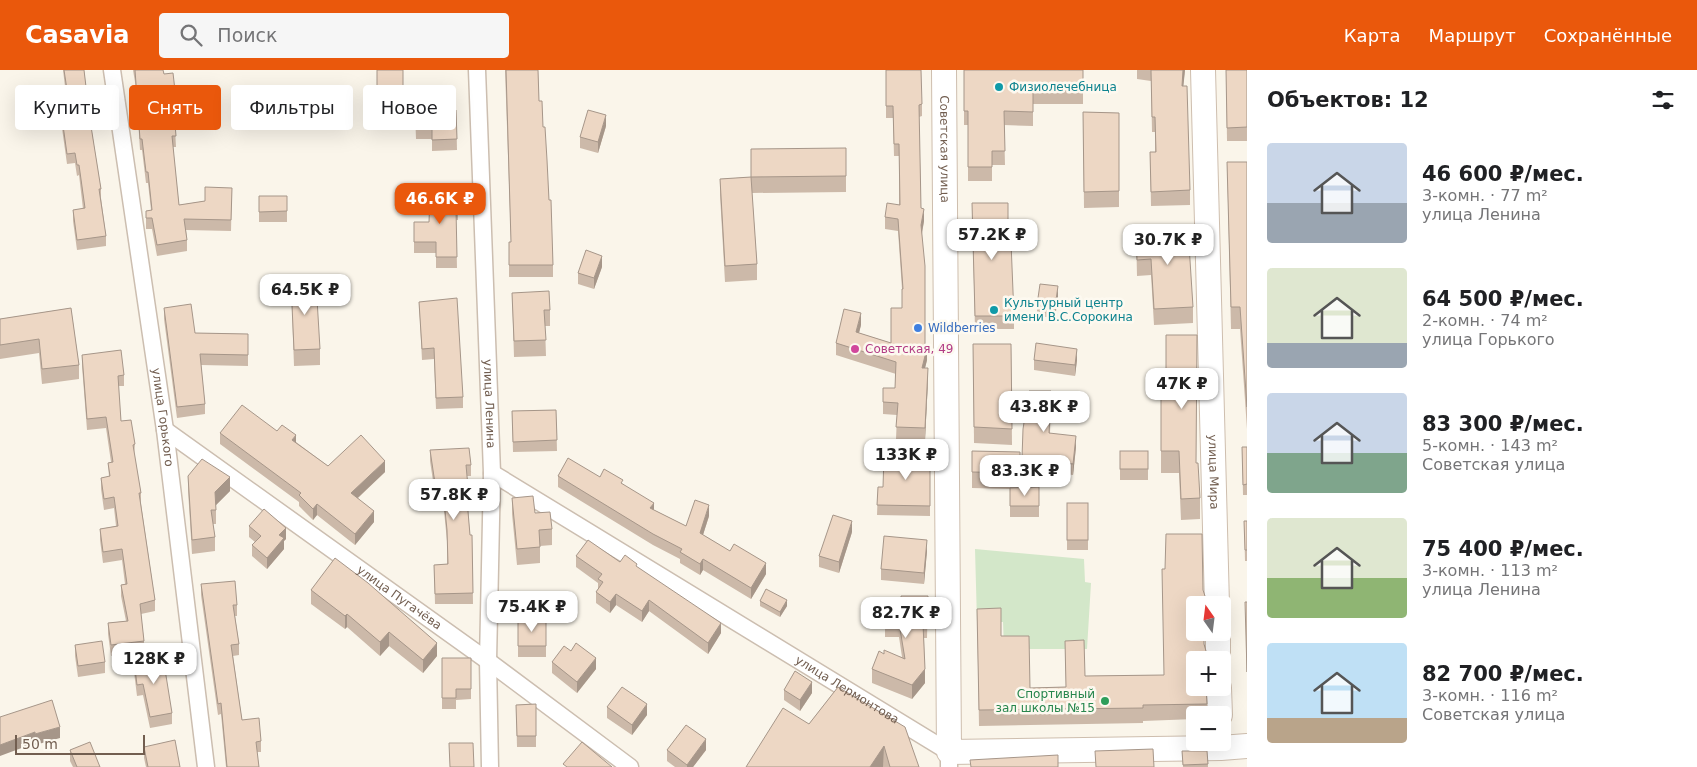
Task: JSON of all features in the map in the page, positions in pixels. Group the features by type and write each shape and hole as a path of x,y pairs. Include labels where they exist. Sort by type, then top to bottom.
{"main road":[{"name":"Советская улица","path":"944,70 949,760"},
{"name":"улица Мира","path":"1203,70 1217,596"},
{"path":"949,760 1221,753 1247,746"}],"street":[{"name":"улица Горького","path":"112,70 165,430 206,767"},
{"name":"улица Ленина","path":"477,70 492,473 488,661 490,767"},
{"name":"улица Пугачёва","path":"165,430 488,661 630,767"},
{"name":"улица Лермонтова","path":"492,473 949,760"}],"green space":[{"path":"975,549 1084,559 1085,582 1091,583 1087,649 1004,649 1003,622 977,622"}],"building":[{"path":"64,70 84,70 86,85 66,85"},
{"path":"135,70 163,70 164,74 173,73 174,85 136,85"},
{"path":"377,70 403,70 403,85 377,85"},
{"path":"506,70 538,70 539,101 542,101 549,200 551,200 553,265 509,265 509,242 511,242"},
{"path":"886,70 921,70 922,104 919,105 921,208 924,209 921,225 925,266 925,348 927,348 922,368 928,368 925,428 896,427 898,403 883,402 883,388 895,388 896,362 836,343 844,309 861,313 856,332 891,343 891,308 902,308 903,289 898,219 885,217 887,203 900,205 899,144 894,144 893,106 886,106"},
{"path":"964,70 1083,70 1083,90 1033,90 1033,112 1004,111 1005,151 992,151 992,167 968,167 968,111 964,111"},
{"path":"1151,70 1183,70 1182,86 1187,86 1190,190 1151,192 1150,152 1156,152 1155,117 1152,117"},
{"path":"1226,70 1247,70 1247,127 1227,128"},
{"path":"456,110 457,139 432,140 432,130 456,130"},
{"path":"588,110 606,115 598,142 580,137"},
{"path":"1083,112 1119,113 1119,191 1084,192"},
{"path":"64,130 92,130 106,236 77,240 73,210 85,208 79,165 77,165 75,153 67,154"},
{"path":"139,130 176,130 176,136 172,136 179,205 205,201 205,187 232,188 231,220 184,219 187,240 157,245 152,218 146,218 146,211 152,210 148,172 146,172 142,139 140,139"},
{"path":"846,148 846,176 751,177 751,149"},
{"path":"1227,162 1247,162 1247,407 1240,307 1231,307"},
{"path":"751,177 757,264 725,266 720,179"},
{"path":"430,193 458,194 458,209 456,209 457,257 436,257 436,242 414,242 414,222 429,222"},
{"path":"259,196 287,196 287,211 259,212"},
{"path":"972,203 1008,203 1008,242 1011,242 1014,316 975,316"},
{"path":"1188,229 1193,307 1154,309 1151,259 1137,260 1136,232"},
{"path":"586,250 602,256 594,278 578,273"},
{"path":"316,282 320,349 294,350 291,283"},
{"path":"1040,284 1058,286 1055,307 1037,305"},
{"path":"549,291 550,310 544,310 546,340 514,341 512,293"},
{"path":"457,298 463,397 436,398 434,348 422,349 419,302"},
{"path":"191,304 195,333 248,334 248,355 200,354 205,404 177,407 164,308"},
{"path":"71,308 79,365 42,369 39,339 0,345 0,319"},
{"path":"1166,335 1197,335 1196,463 1198,463 1200,498 1181,499 1179,451 1161,451 1161,388 1166,388"},
{"path":"1036,343 1077,349 1075,365 1034,360"},
{"path":"973,344 1011,344 1012,429 974,427"},
{"path":"121,350 124,375 118,376 121,421 131,420 141,493 139,493 155,600 140,604 144,641 111,645 108,623 128,621 121,585 127,584 122,549 103,552 100,529 118,526 114,497 104,499 101,478 110,476 108,463 113,462 106,417 87,419 82,355"},
{"path":"1029,391 1051,391 1049,433 1076,436 1073,464 1022,458 1023,429"},
{"path":"242,405 277,431 282,425 296,435 292,440 328,466 361,435 385,461 351,493 374,511 355,534 317,504 313,509 299,495 301,493 220,433"},
{"path":"556,410 557,440 513,442 512,411"},
{"path":"1242,447 1247,447 1247,484 1243,485"},
{"path":"469,448 471,465 466,465 468,487 466,488 470,535 472,535 473,593 435,594 434,565 448,564 447,530 443,490 436,490 430,450"},
{"path":"972,451 1020,452 1020,473 972,472"},
{"path":"1120,451 1148,451 1148,469 1120,469"},
{"path":"884,455 930,456 930,506 877,505 878,487 883,487"},
{"path":"568,458 600,477 604,469 623,480 621,483 654,503 650,508 686,526 695,500 709,505 700,533 730,551 734,544 766,563 751,588 703,559 700,564 680,552 682,549 653,534 558,476"},
{"path":"202,459 230,477 215,492 216,510 211,510 215,537 192,540 188,476"},
{"path":"1039,487 1039,506 1010,506 1010,488"},
{"path":"533,496 535,513 550,512 552,529 539,530 540,547 517,549 512,498"},
{"path":"1067,503 1088,503 1088,540 1067,540"},
{"path":"264,509 286,528 279,535 284,538 267,558 252,545 261,536 249,526"},
{"path":"833,515 852,521 839,562 819,556"},
{"path":"1244,521 1247,521 1247,550 1245,550"},
{"path":"1166,534 1202,534 1203,590 1205,596 1186,596 1186,641 1204,641 1206,651 1186,651 1186,696 1206,696 1207,704 1143,705 1143,708 979,710 977,609 1001,608 1001,636 1029,636 1030,688 1066,687 1065,641 1084,640 1085,676 1164,675 1162,569 1165,569"},
{"path":"884,536 927,540 924,573 881,569"},
{"path":"588,540 620,562 625,555 637,564 636,566 721,623 708,643 649,600 642,611 616,594 610,602 596,592 603,582 598,579 602,574 576,556"},
{"path":"335,558 368,583 437,643 423,660 389,632 380,642 347,614 345,616 311,590"},
{"path":"235,581 237,605 233,605 239,644 231,645 242,720 259,718 261,741 256,742 259,767 227,767 221,703 218,704 201,584"},
{"path":"766,589 787,600 780,612 760,601"},
{"path":"901,596 928,596 927,624 923,624 925,669 912,685 872,669 879,651 884,654 884,650 905,659 899,623 885,623 886,602 901,602"},
{"path":"1245,602 1247,602 1247,672"},
{"path":"518,620 546,621 546,646 518,646"},
{"path":"102,641 105,662 78,666 75,645"},
{"path":"576,643 596,658 577,682 552,662 564,646 571,651"},
{"path":"163,657 172,713 150,717 143,684 137,685 134,661"},
{"path":"442,658 471,658 471,689 456,689 456,698 442,698"},
{"path":"795,671 812,682 800,700 784,690"},
{"path":"622,687 647,704 632,725 607,707"},
{"path":"838,687 905,727 919,767 890,767 884,746 870,767 746,767 783,708 809,724"},
{"path":"52,700 60,727 35,734 35,732 0,745 0,717"},
{"path":"536,704 536,736 517,736 516,705"},
{"path":"686,725 706,739 687,765 667,750"},
{"path":"175,740 180,767 148,767 144,747"},
{"path":"90,742 100,767 77,767 70,750"},
{"path":"582,742 612,767 567,767 563,764"},
{"path":"449,743 473,743 474,767 450,767"},
{"path":"1153,749 1154,767 1096,767 1095,751"},
{"path":"1182,751 1207,751 1208,764 1183,765"},
{"path":"1058,755 1058,767 971,767 970,760"}],"place":[{"name":"Физиолечебница","path":"999,87"},
{"name":"Культурный центр имени В.С.Сорокина","path":"994,310"},
{"name":"Wildberries","path":"918,328"},
{"name":"Советская, 49","path":"855,349"},
{"name":"Спортивный зал школы №15","path":"1105,701"}]}
